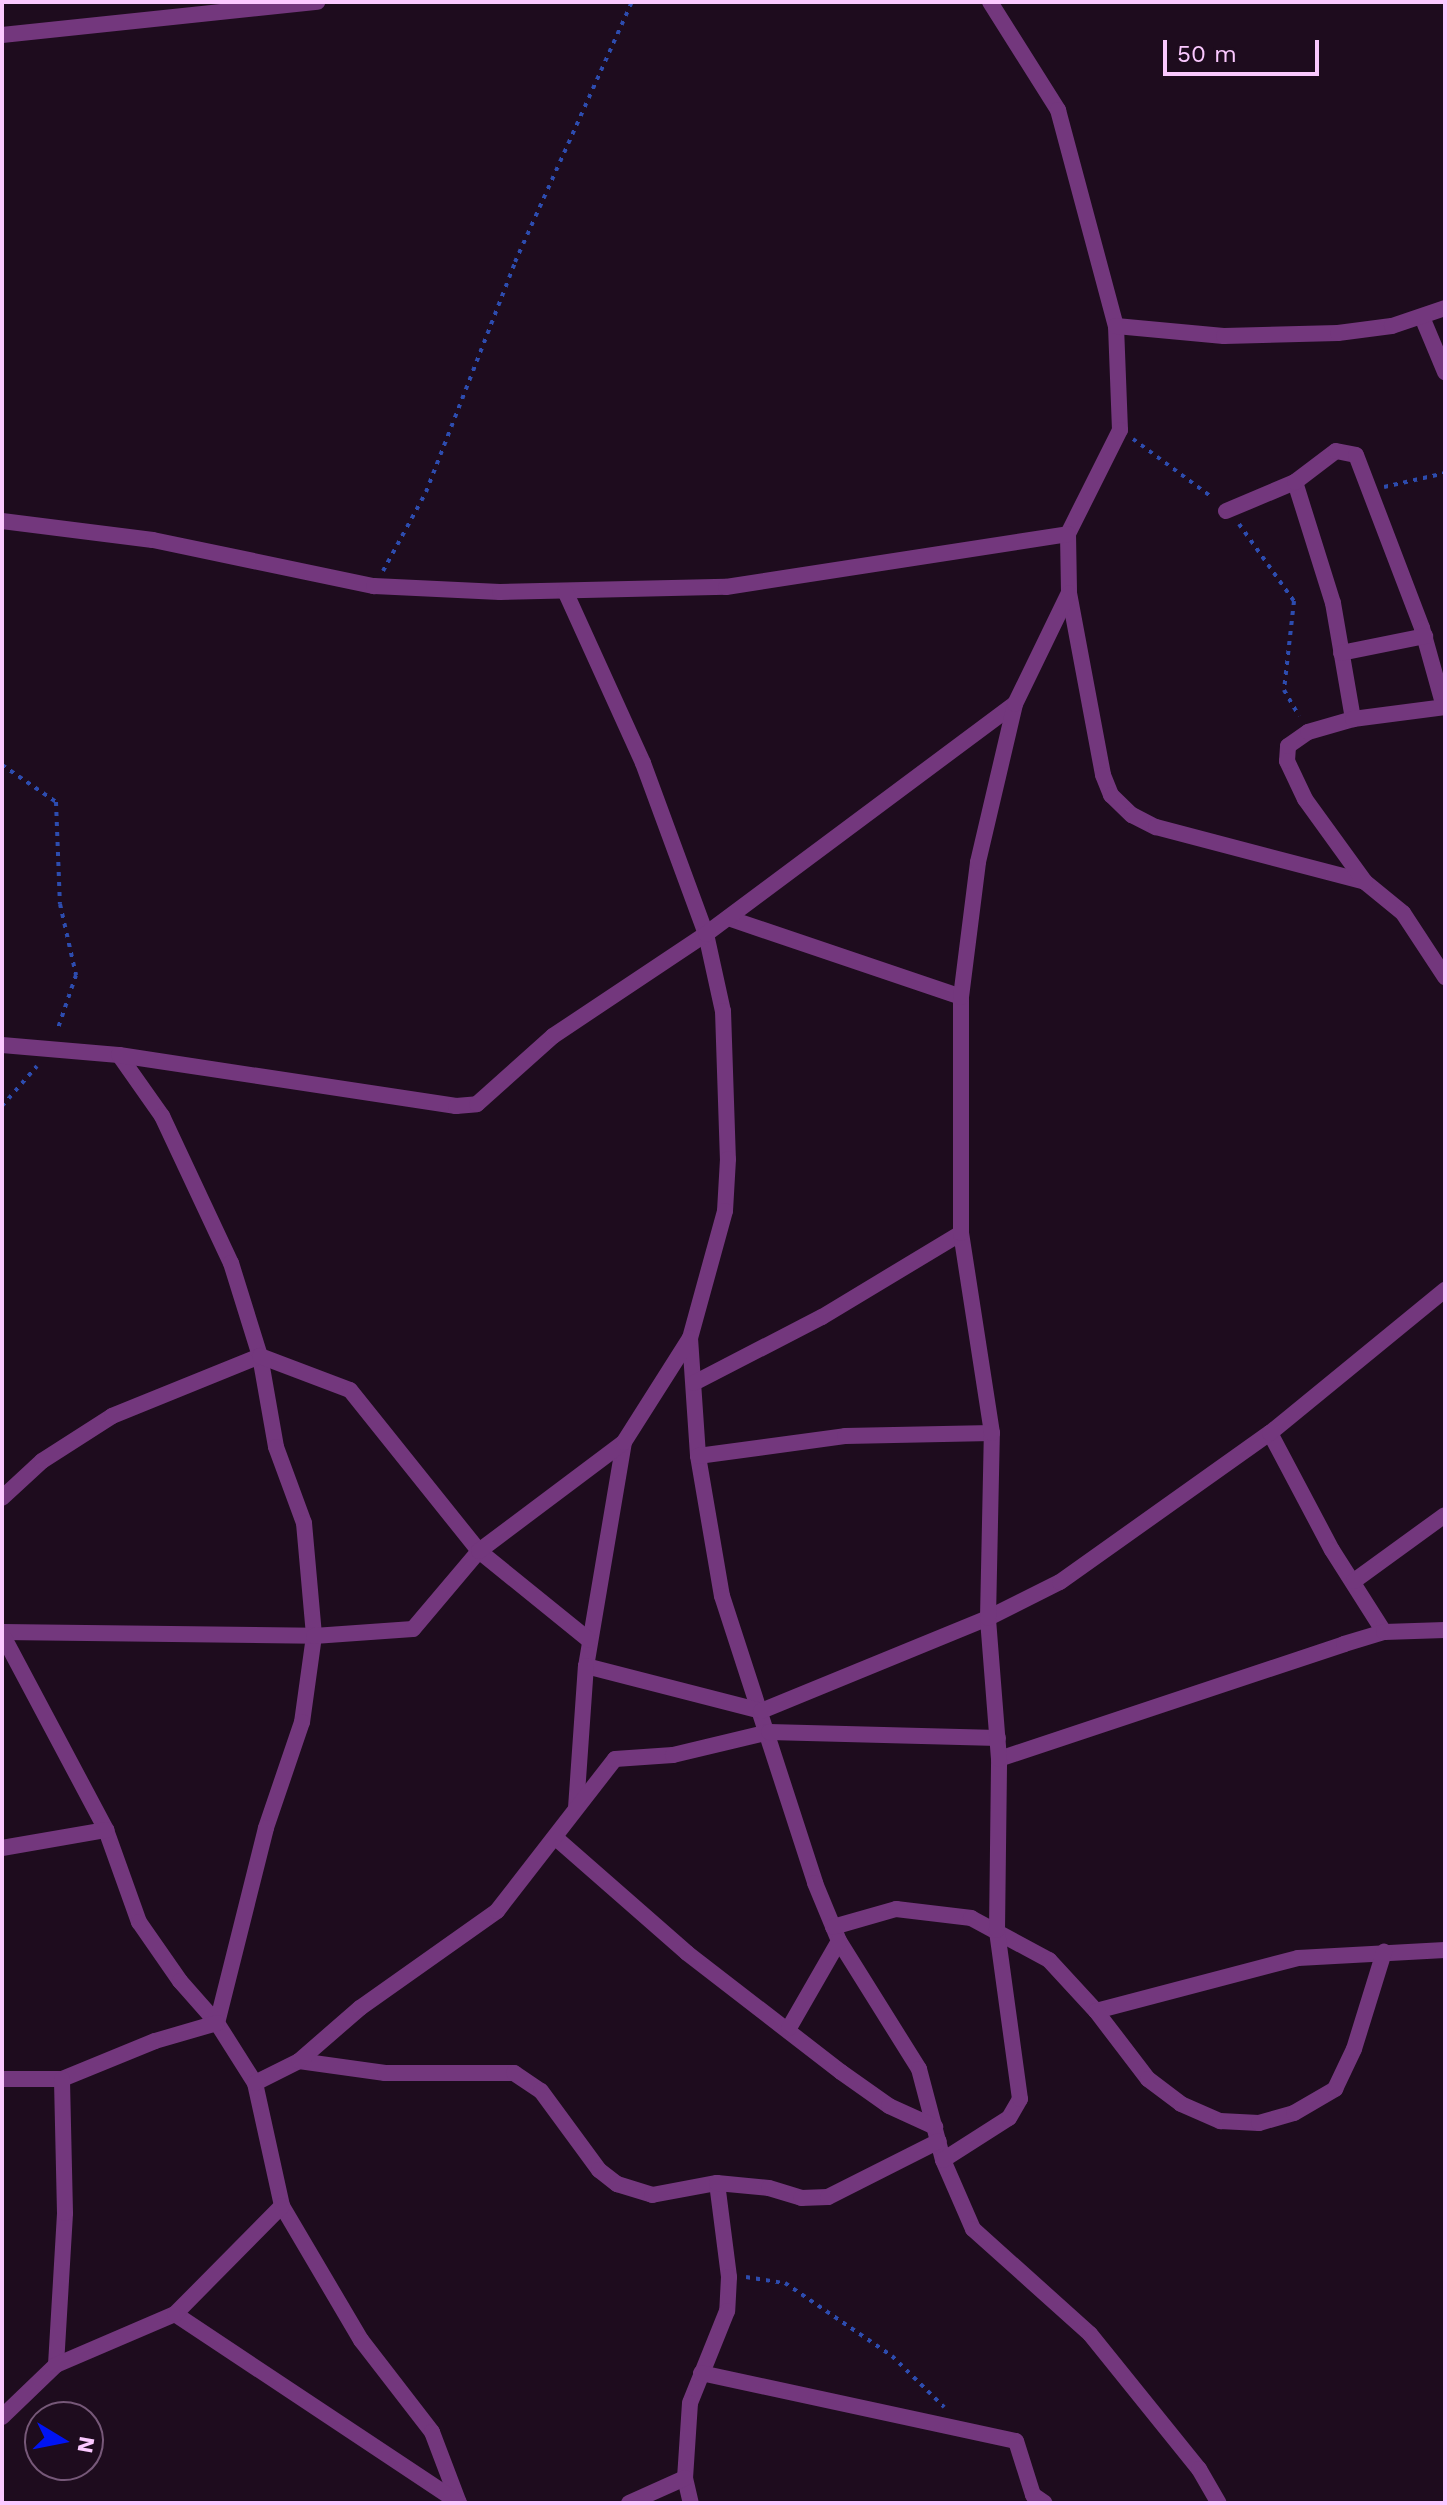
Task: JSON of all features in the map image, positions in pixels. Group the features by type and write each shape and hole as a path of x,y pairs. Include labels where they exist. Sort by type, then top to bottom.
{"street":[{"path":"2,35 317,2"},
{"path":"990,2 1058,110 1116,326 1120,430 1068,534 1069,593 1103,775 1111,795 1132,815 1156,827 1365,882"},
{"path":"1116,326 1224,336 1338,333 1422,317 1445,308"},
{"path":"1422,317 1445,372"},
{"path":"1226,511 1295,482 1336,451 1350,450 1370,490 1433,645 1445,707 1353,719 1308,732 1291,741 1287,761 1305,799 1365,882 1403,913 1445,977"},
{"path":"1295,482 1320,551 1353,719"},
{"path":"2,521 153,540 374,586 565,591 726,587 1068,534"},
{"path":"459,2503 432,2432 361,2340 282,2206 255,2083 217,2023 180,1981 139,1922 106,1830 2,1633 314,1636 413,1629 479,1551 624,1442 690,1338 725,1211 728,1159 723,1011 706,934 643,763 565,591"},
{"path":"943,2160 1009,2118 1020,2099 997,1930 999,1759 988,1618 992,1433 961,1233 961,997 978,862 1015,704 1069,593"},
{"path":"1341,653 1433,645"},
{"path":"2,1045 119,1055 470,1106 553,1036 706,934 1015,704"},
{"path":"728,918 961,997"},
{"path":"119,1055 162,1116 231,1263 260,1356 276,1447 304,1523 314,1636 302,1722 266,1828 217,2023"},
{"path":"694,1383 822,1317 961,1233"},
{"path":"586,1666 761,1711 988,1618 1060,1582 1270,1433 1445,1290"},
{"path":"690,1338 698,1456 722,1596 836,1934 919,2069 943,2160 973,2229 1090,2334 1199,2469 1219,2503"},
{"path":"2,1498 42,1461 112,1416 260,1356 350,1390 479,1551 589,1640"},
{"path":"698,1456 845,1436 992,1433"},
{"path":"1270,1433 1384,1632"},
{"path":"575,1811 589,1640 624,1442"},
{"path":"1354,1581 1445,1515"},
{"path":"999,1759 1384,1632 1445,1630"},
{"path":"255,2083 299,2061 360,2008 497,1911 557,1839 615,1759 673,1755 769,1732 998,1738"},
{"path":"2,1848 106,1830"},
{"path":"557,1839 687,1953 889,2106 937,2134"},
{"path":"789,2028 836,1934 908,1908 971,1918 1049,1960 1096,2011 1148,2079 1181,2104 1220,2121 1259,2123 1294,2113 1335,2089 1354,2049 1384,1952"},
{"path":"1096,2011 1242,1970 1298,1958 1445,1950"},
{"path":"2,2079 62,2079 155,2041 217,2023"},
{"path":"299,2061 385,2073 514,2073 541,2091 599,2170 617,2184 652,2195 717,2183 769,2188 801,2198 828,2197 937,2134"},
{"path":"56,2365 65,2213 62,2079"},
{"path":"691,2503 685,2478 690,2403 726,2316 729,2277 717,2183"},
{"path":"2,2417 56,2365 175,2314 282,2206"},
{"path":"175,2314 459,2503"},
{"path":"701,2373 963,2426 1020,2444 1033,2495 1045,2503"},
{"path":"629,2503 685,2478"}],"path":[{"path":"374,586 426,492 515,262 632,2"},
{"path":"1120,430 1226,511 1254,539 1294,601 1284,690 1308,732"},
{"path":"1370,490 1445,473"},
{"path":"2,765 56,802 60,904 76,975 51,1048 2,1106"},
{"path":"729,2277 756,2276 785,2283 892,2356 963,2426"}]}
